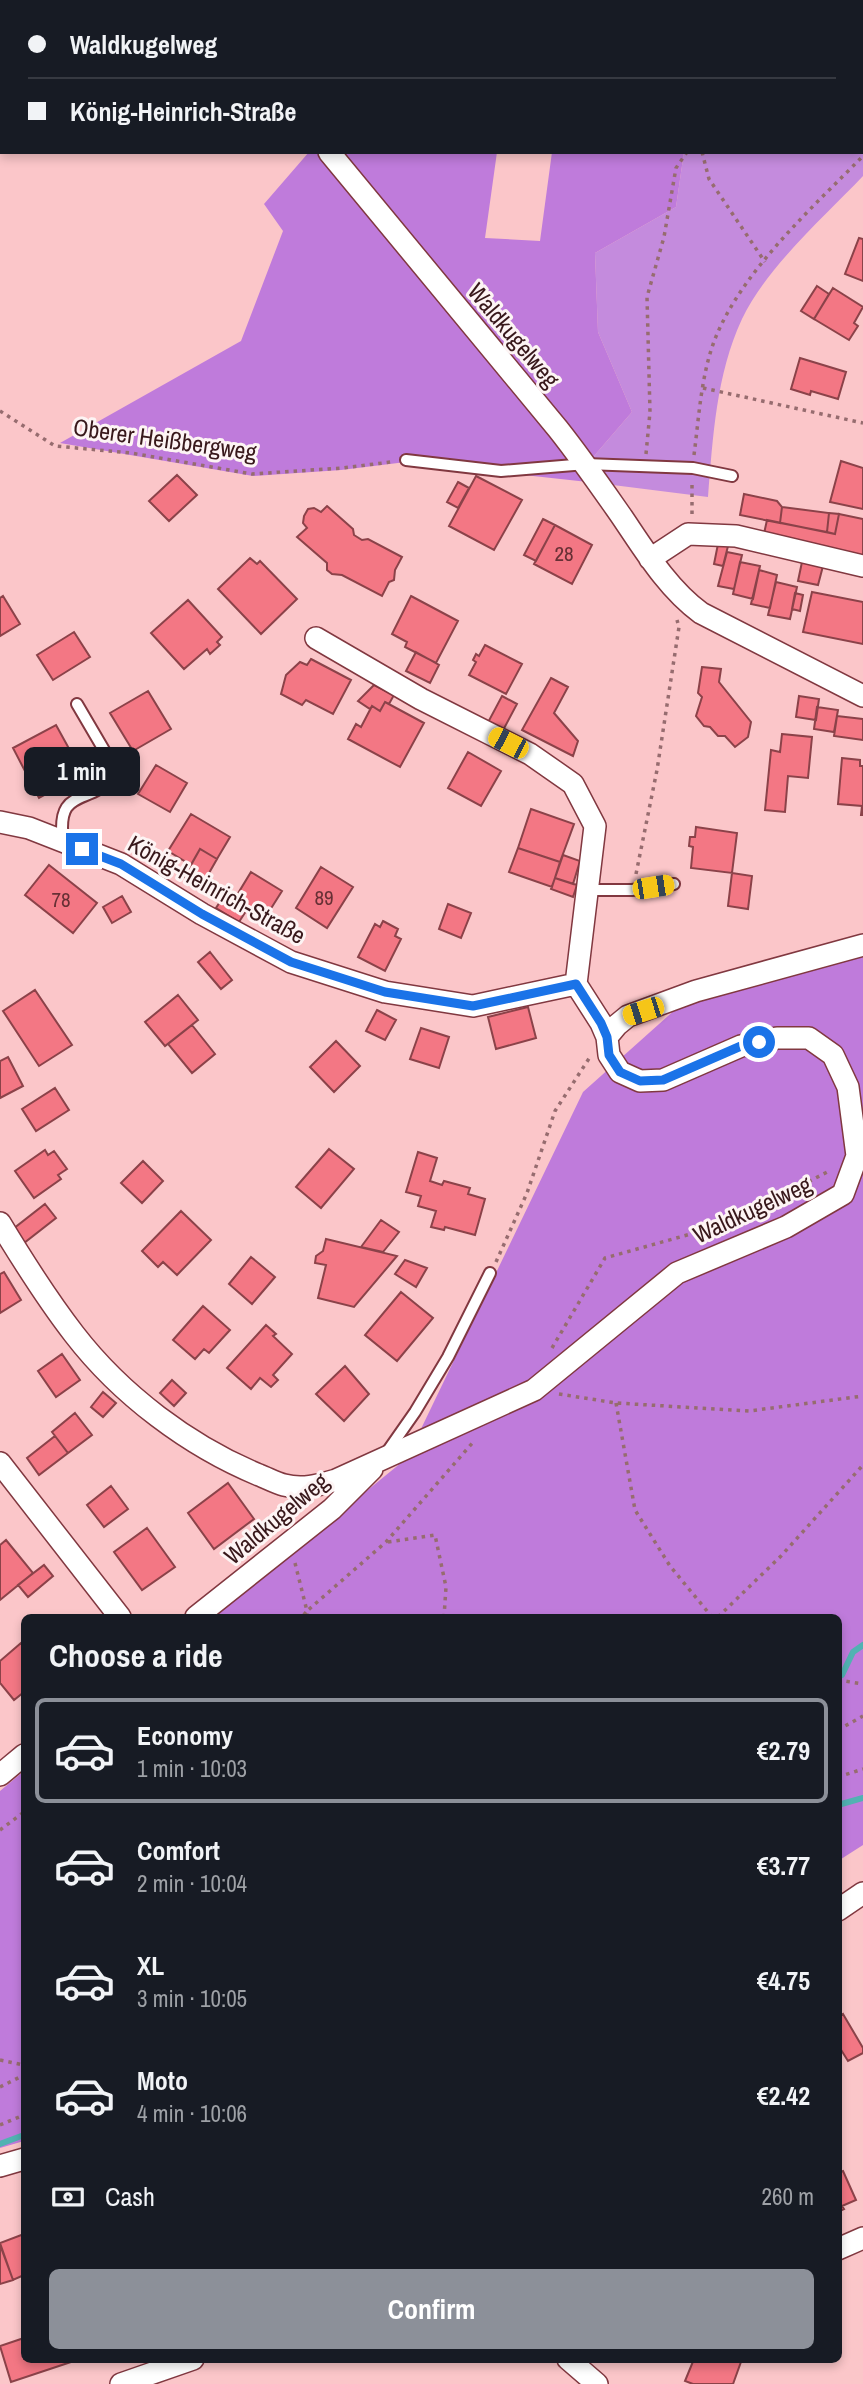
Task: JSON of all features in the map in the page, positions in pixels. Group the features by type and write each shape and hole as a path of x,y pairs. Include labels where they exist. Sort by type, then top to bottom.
{"street":[{"name":"Waldkugelweg","path":"331,154 586,464 650,559 683,600 701,613 863,696"},
{"path":"650,559 688,534 736,536 863,566"},
{"path":"316,638 421,699 530,754 573,784 596,827 576,984"},
{"name":"König-Heinrich-Straße","path":"0,822 29,828 121,864 202,914 291,962 385,992 473,1006 576,984"},
{"path":"607,1037 628,1016 696,991 863,945"},
{"name":"Waldkugelweg","path":"200,1614 332,1509 383,1457 534,1390 677,1273 786,1227 843,1194 858,1156 848,1087 833,1055 810,1038 777,1038 741,1046 663,1080 640,1081 620,1072 609,1055 607,1037 601,1023 576,984"},
{"path":"0,1223 76,1335 126,1390 186,1436 237,1466 284,1485 308,1488 336,1480 383,1457"},
{"path":"0,1463 118,1614"},
{"path":"0,1774 21,1757"},
{"path":"842,1907 863,1893"},
{"path":"0,2166 21,2160"},
{"path":"842,2247 863,2238"},
{"path":"121,2384 181,2363"},
{"path":"573,2363 597,2384"}],"lane":[{"path":"406,460 501,471 586,464 692,468 732,476"},
{"path":"63,841 61,823 64,811 73,800 108,783 113,778 114,771 77,704"},
{"path":"588,890 632,890 674,884"},
{"path":"383,1457 449,1357 490,1273"}],"path":[{"path":"644,466 650,412 647,297 664,237 676,168 686,154"},
{"path":"703,154 709,178 765,262"},
{"path":"688,534 692,519 692,468 703,388 715,339 743,284 863,156"},
{"path":"703,388 863,423"},
{"name":"Oberer Heißbergweg","path":"0,411 55,446 131,453 252,474 342,468 406,460"},
{"path":"632,890 657,770 679,627 675,612 683,600"},
{"path":"490,1273 527,1193 555,1111 583,1065 607,1037"},
{"path":"534,1390 616,1403 749,1411 863,1396"},
{"path":"616,1403 635,1510 670,1566 710,1614"},
{"path":"306,1614 386,1542 480,1435"},
{"path":"721,1614 781,1556 863,1465"},
{"path":"386,1542 435,1535 446,1587 443,1614"},
{"path":"285,1546 298,1568 305,1614"},
{"path":"842,1681 863,1684"},
{"path":"842,1728 863,1716"},
{"path":"842,1776 863,1769"},
{"path":"0,1830 21,1814"},
{"path":"16,1816 21,1817"},
{"path":"0,2060 21,2064"},
{"path":"0,2087 21,2076"},
{"path":"0,2125 21,2116"}],"shaded area":[{"path":"307,154 497,154 485,238 540,241 552,154 684,154 676,207 595,253 598,332 632,412 588,463 597,483 406,462 253,476 60,443 241,341 283,231 264,204"},
{"path":"684,154 863,154 863,176 781,262 752,300 742,319 733,340 721,384 708,497 597,483 588,463 632,412 598,332 595,253 676,207"},
{"path":"863,957 863,1845 842,1858 842,1614 216,1614 407,1458 583,1092 687,999"},
{"path":"21,1774 21,2142 0,2148 0,1791"}],"building":[{"path":"859,238 863,239 863,281 845,274"},
{"path":"817,286 829,294 814,319 801,311"},
{"path":"833,288 863,307 854,323 858,326 849,340 814,319"},
{"path":"800,358 846,372 838,399 811,391 810,395 791,389"},
{"path":"841,461 863,468 863,509 830,502"},
{"path":"177,475 197,495 169,521 149,501"},
{"path":"476,476 522,500 494,550 449,526"},
{"path":"458,482 469,488 458,508 447,502"},
{"path":"744,494 777,501 782,507 780,523 740,515"},
{"path":"327,506 353,529 354,535 362,540 368,539 402,557 395,570 394,580 389,582 382,596 342,575 332,574 327,570 327,563 297,537 307,528 303,523 308,509 314,508 321,512"},
{"path":"782,507 829,513 827,532 780,523"},
{"path":"829,513 839,514 835,534 827,532"},
{"path":"839,514 863,519 863,558 763,538 767,520 835,534"},
{"path":"543,519 555,525 536,561 524,555"},
{"path":"555,525 592,545 572,584 534,564"},
{"path":"718,544 728,546 723,566 714,564"},
{"path":"727,552 742,555 734,589 718,586"},
{"path":"250,558 257,564 260,561 297,599 261,634 218,589"},
{"path":"740,562 760,566 753,599 733,594"},
{"path":"802,562 823,566 818,585 798,581"},
{"path":"759,570 777,575 770,608 751,604"},
{"path":"776,582 797,587 790,619 768,615"},
{"path":"812,592 863,602 863,644 803,632"},
{"path":"795,593 803,595 800,611 792,609"},
{"path":"3,596 20,624 0,636 0,598"},
{"path":"411,596 458,621 436,663 405,647 407,642 392,634"},
{"path":"188,600 222,637 217,642 220,645 210,654 207,649 184,669 151,633"},
{"path":"74,632 90,657 53,680 37,655"},
{"path":"485,645 522,664 506,694 469,675 476,662 473,660 476,654 479,656"},
{"path":"416,652 439,665 430,683 406,671"},
{"path":"311,659 351,680 333,714 306,700 302,705 281,694 286,675 300,662 307,665"},
{"path":"702,667 721,669 719,682 751,722 748,737 735,747 725,736 718,736 710,727 704,726 696,716 702,697 698,693"},
{"path":"551,678 568,687 554,713 578,741 573,756 522,730"},
{"path":"374,685 394,695 389,704 385,702 380,711 372,706 370,709 358,701"},
{"path":"148,691 171,729 133,751 110,713"},
{"path":"502,696 517,704 500,736 485,728"},
{"path":"799,696 819,699 816,720 796,717"},
{"path":"385,702 424,723 400,767 348,739 356,724 361,727 372,706 380,711"},
{"path":"817,707 838,710 834,732 814,729"},
{"path":"837,716 863,719 863,740 834,736"},
{"path":"56,725 83,774 39,798 13,748"},
{"path":"782,734 812,737 808,778 788,776 785,812 765,810 771,750 780,752"},
{"path":"468,752 501,771 481,806 448,788"},
{"path":"842,758 860,760 860,766 863,766 863,815 862,806 838,804"},
{"path":"156,765 187,783 170,812 138,794"},
{"path":"531,809 574,824 560,862 518,848"},
{"path":"191,814 230,837 217,859 200,849 191,865 168,851"},
{"path":"696,827 737,833 732,873 691,868 693,847 689,846 690,837 695,837"},
{"path":"518,848 560,862 552,887 509,872"},
{"path":"200,849 217,859 201,887 184,877"},
{"path":"563,855 580,861 573,884 555,878"},
{"path":"49,865 97,903 73,933 25,895"},
{"path":"321,867 353,887 327,928 296,908"},
{"path":"251,872 282,891 265,918 234,900"},
{"path":"732,873 752,876 748,909 728,906"},
{"path":"555,878 577,885 573,897 551,889"},
{"path":"225,894 248,908 239,922 216,908"},
{"path":"122,896 131,912 112,923 103,907"},
{"path":"448,904 471,913 461,938 439,929"},
{"path":"383,921 398,929 395,936 401,939 385,971 358,957 375,924 380,927"},
{"path":"210,952 232,980 221,989 198,962"},
{"path":"35,990 72,1045 39,1066 3,1011"},
{"path":"178,995 198,1020 165,1046 145,1022"},
{"path":"528,1007 536,1038 496,1049 488,1017"},
{"path":"377,1010 396,1020 385,1040 366,1031"},
{"path":"192,1025 215,1054 192,1073 168,1044"},
{"path":"421,1028 449,1037 439,1068 410,1059"},
{"path":"336,1041 360,1066 334,1092 310,1067"},
{"path":"8,1057 23,1086 0,1098 0,1061"},
{"path":"55,1088 69,1110 36,1131 22,1109"},
{"path":"329,1149 354,1169 321,1208 296,1187"},
{"path":"45,1150 48,1155 54,1151 67,1169 58,1175 61,1179 34,1198 15,1171"},
{"path":"418,1152 437,1158 430,1181 442,1185 444,1181 470,1188 468,1194 485,1199 475,1235 445,1227 444,1230 431,1227 436,1211 418,1206 421,1196 406,1192"},
{"path":"143,1161 163,1181 142,1203 121,1183"},
{"path":"45,1204 56,1218 24,1243 13,1229"},
{"path":"181,1211 211,1240 177,1275 163,1262 158,1267 142,1251"},
{"path":"381,1220 399,1232 383,1252 361,1247"},
{"path":"326,1239 397,1256 354,1307 318,1298 326,1265 315,1263 316,1256 323,1251"},
{"path":"251,1257 275,1277 252,1304 229,1284"},
{"path":"405,1260 427,1268 416,1287 395,1274"},
{"path":"4,1272 21,1300 0,1313 0,1274"},
{"path":"401,1292 433,1318 397,1361 365,1335"},
{"path":"203,1306 230,1330 209,1353 204,1349 195,1359 173,1340"},
{"path":"266,1325 276,1334 273,1336 292,1354 273,1375 278,1380 271,1387 260,1378 251,1389 227,1368"},
{"path":"62,1354 80,1380 56,1397 38,1371"},
{"path":"345,1366 369,1394 344,1421 316,1394"},
{"path":"172,1380 186,1393 174,1406 160,1393"},
{"path":"103,1392 116,1403 103,1417 91,1407"},
{"path":"75,1413 92,1435 68,1453 52,1432"},
{"path":"55,1436 68,1453 39,1475 27,1458"},
{"path":"228,1483 254,1519 214,1549 188,1513"},
{"path":"111,1486 128,1509 104,1527 87,1505"},
{"path":"147,1528 175,1567 142,1590 114,1552"},
{"path":"6,1540 33,1573 0,1600 0,1545"},
{"path":"44,1565 53,1576 28,1597 18,1585"},
{"path":"21,1643 21,1694 14,1700 0,1683 0,1661"},
{"path":"842,2015 863,2048 863,2053 848,2061 842,2051"},
{"path":"842,2171 856,2200 842,2206"},
{"path":"21,2235 21,2276 13,2280 0,2243"},
{"path":"0,2245 13,2280 0,2284"},
{"path":"21,2339 21,2363 68,2363 11,2382 0,2346"},
{"path":"692,2363 741,2363 733,2384 693,2384 685,2381"}],"waterway":[{"path":"842,1675 853,1652 863,1645"},
{"path":"842,1804 863,1798"},
{"path":"0,2144 21,2136"}],"route":[{"path":"82,849 121,864 202,914 291,962 385,992 473,1006 576,984 601,1023 607,1037 609,1055 620,1072 640,1081 663,1080 741,1046 759,1042"}]}
